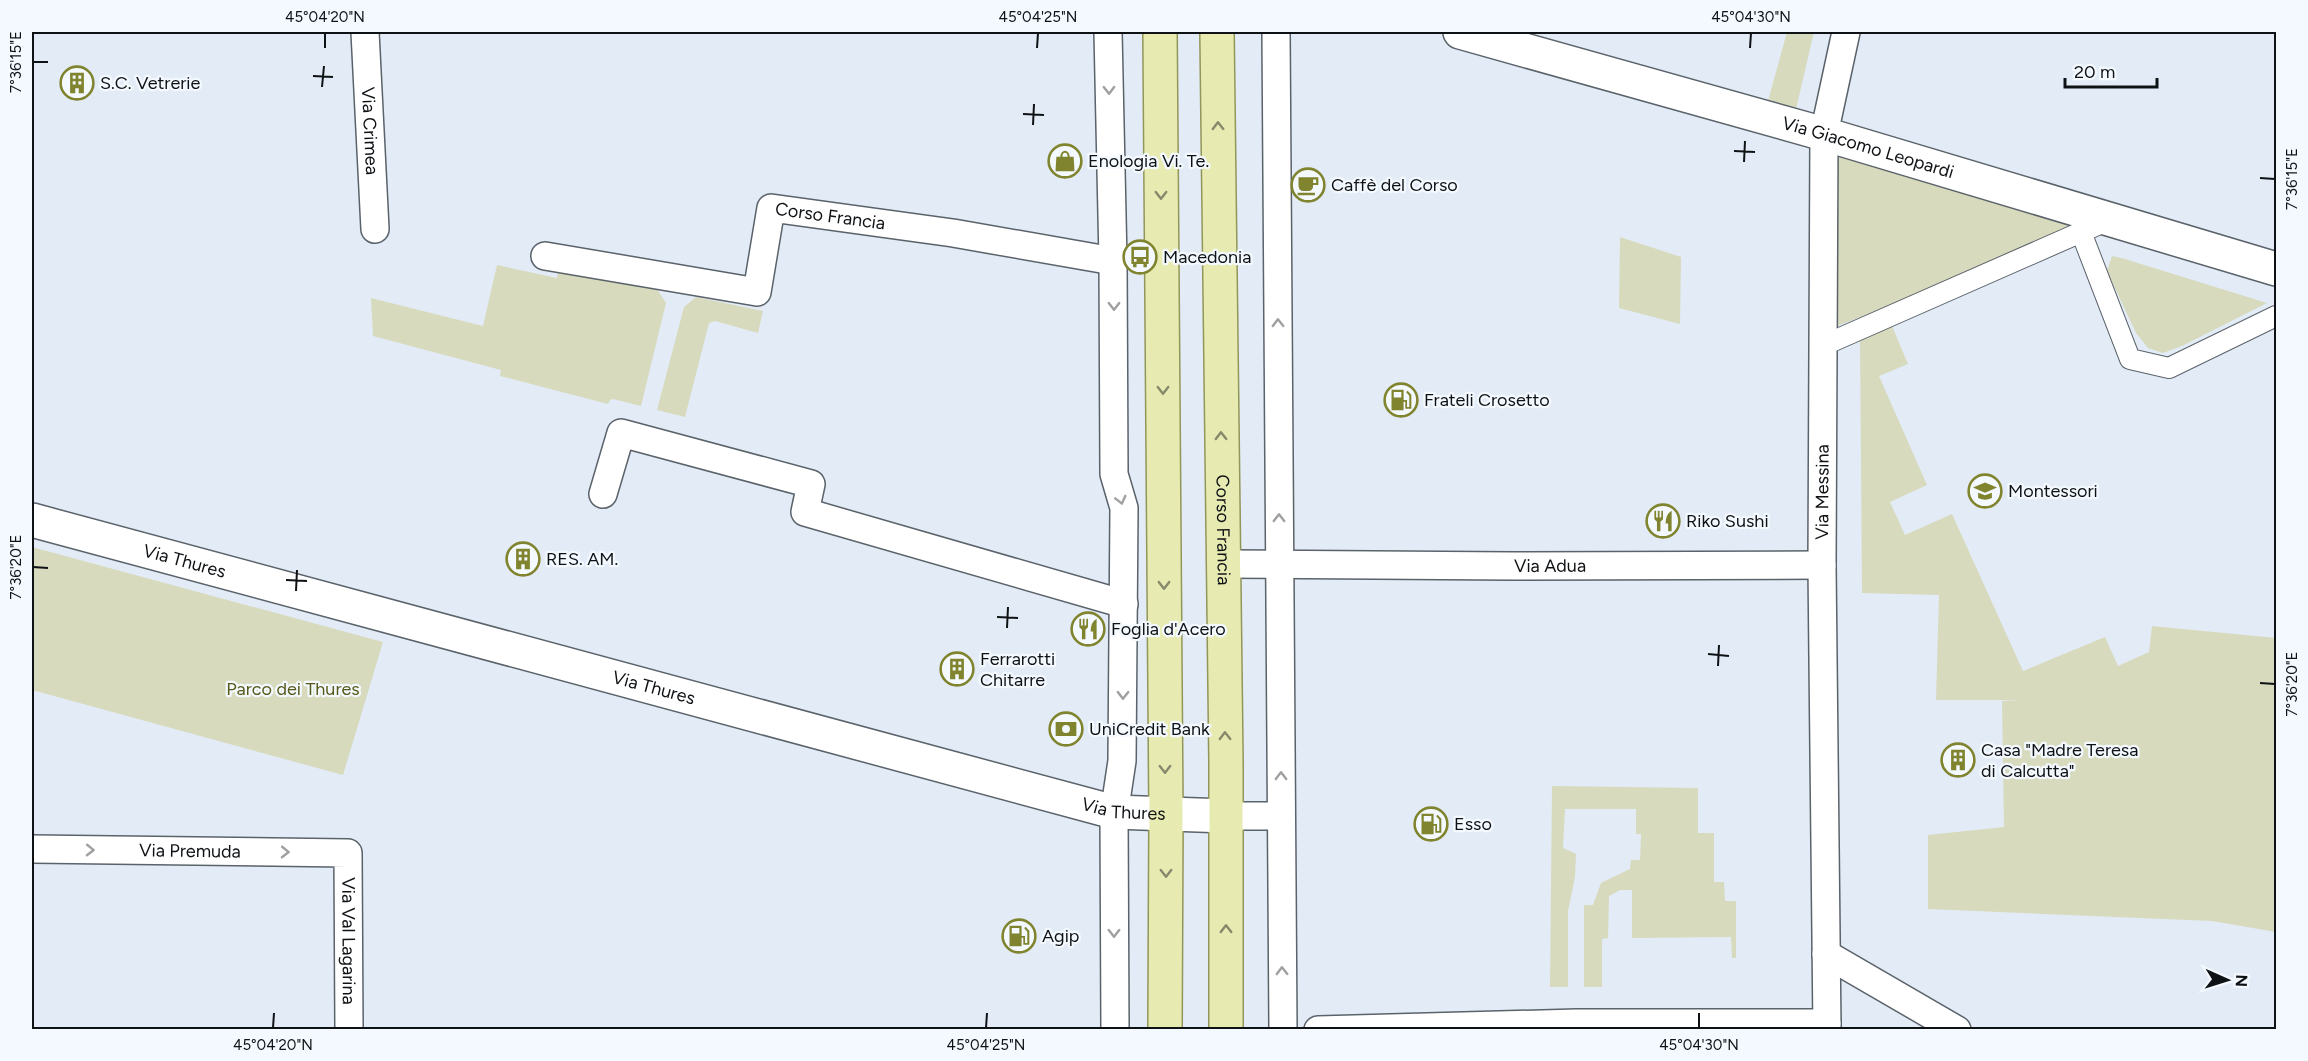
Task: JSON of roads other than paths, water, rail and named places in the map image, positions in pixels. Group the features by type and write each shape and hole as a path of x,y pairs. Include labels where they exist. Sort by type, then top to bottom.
{"main road":[{"path":"1160,32 1166,815 1165,1029"},
{"name":"Corso Francia","path":"1217,32 1226,816 1226,1029"}],"street":[{"name":"Via Crimea","path":"365,32 375,229"},
{"path":"1108,32 1113,261 1114,474 1124,508 1122,761 1114,812 1115,1029"},
{"path":"1276,32 1283,1029"},
{"name":"Via Giacomo Leopardi","path":"1460,32 1824,134 2277,269"},
{"name":"Via Messina","path":"1827,1026 1822,565 1824,134 1846,32"},
{"name":"Corso Francia","path":"545,256 757,292 771,208 953,233 1113,261"},
{"path":"1822,346 2111,219"},
{"path":"2081,232 2130,359 2169,368 2277,315"},
{"path":"603,494 621,433 811,484 805,512 1124,604"},
{"name":"Via Thures","path":"32,520 1114,812 1281,816"},
{"name":"Via Adua","path":"1223,564 1822,565"},
{"name":"Via Premuda","path":"32,849 348,853"},
{"name":"Via Val Lagarina","path":"348,853 349,1029"},
{"path":"1826,954 1958,1029"},
{"path":"1318,1029 1577,1023 1827,1026"}],"place":[{"name":"S.C. Vetrerie","path":"77,83"},
{"name":"Enologia Vi. Te.","path":"1065,161"},
{"name":"Caffè del Corso","path":"1308,185"},
{"name":"Macedonia","path":"1140,257"},
{"name":"Frateli Crosetto","path":"1401,400"},
{"name":"Montessori","path":"1985,491"},
{"name":"Riko Sushi","path":"1663,521"},
{"name":"RES. AM.","path":"523,559"},
{"name":"Foglia d'Acero","path":"1088,629"},
{"name":"Ferrarotti Chitarre","path":"957,669"},
{"name":"UniCredit Bank","path":"1066,729"},
{"name":"Casa \"Madre Teresa di Calcutta\"","path":"1958,760"},
{"name":"Esso","path":"1431,824"},
{"name":"Agip","path":"1019,936"}],"park label":[{"name":"Parco dei Thures","path":"293,689"}]}
